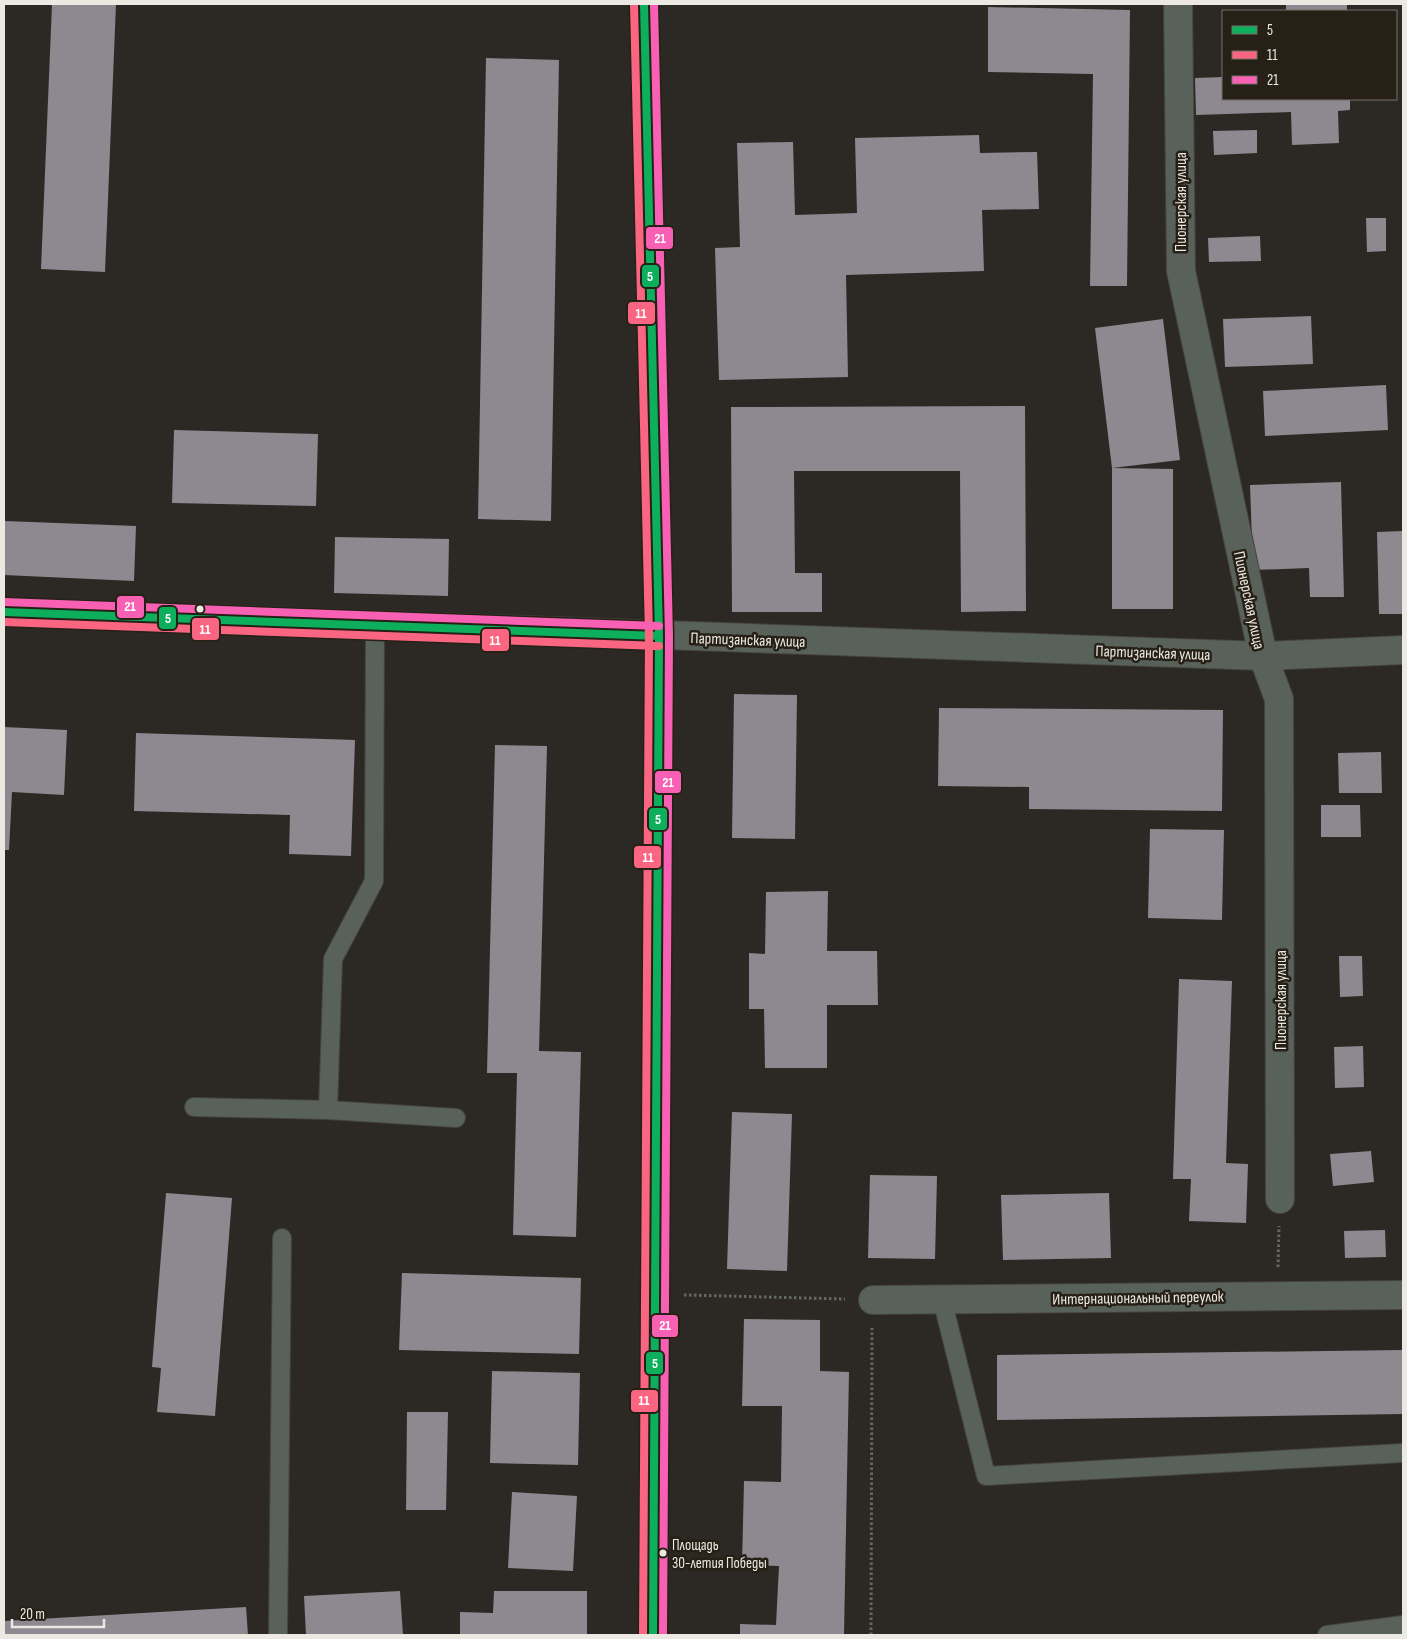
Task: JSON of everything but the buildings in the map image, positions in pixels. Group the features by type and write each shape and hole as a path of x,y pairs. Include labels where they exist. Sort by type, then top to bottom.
{"main road":[{"path":"644,4 659,636 653,1635"}],"street":[{"name":"Пионерская улица","path":"1178,4 1180,272 1262,656 1279,699 1280,1199"},
{"name":"Партизанская улица","path":"4,612 1262,656 1403,650"},
{"name":"Интернациональный переулок","path":"873,1300 1403,1295"}],"lane":[{"path":"328,1110 333,959 374,882 375,626"},
{"path":"194,1107 328,1110 456,1118"},
{"path":"278,1635 282,1238"},
{"path":"942,1299 986,1476 1403,1453"},
{"path":"1327,1635 1403,1625"}],"path":[{"path":"1277,1296 1280,1199"},
{"path":"654,1294 873,1300 871,1635"}],"transit line":[{"name":"11","path":"634,4 649,636 643,1635"},
{"name":"5","path":"644,4 659,636 653,1635"},
{"name":"21","path":"654,4 669,636 663,1635"},
{"name":"21","path":"4,602 659,626"},
{"name":"5","path":"4,612 659,636"},
{"name":"11","path":"4,622 659,646"}],"place":[{"name":"Площадь 30-летия Победы","path":"663,1553"}]}
